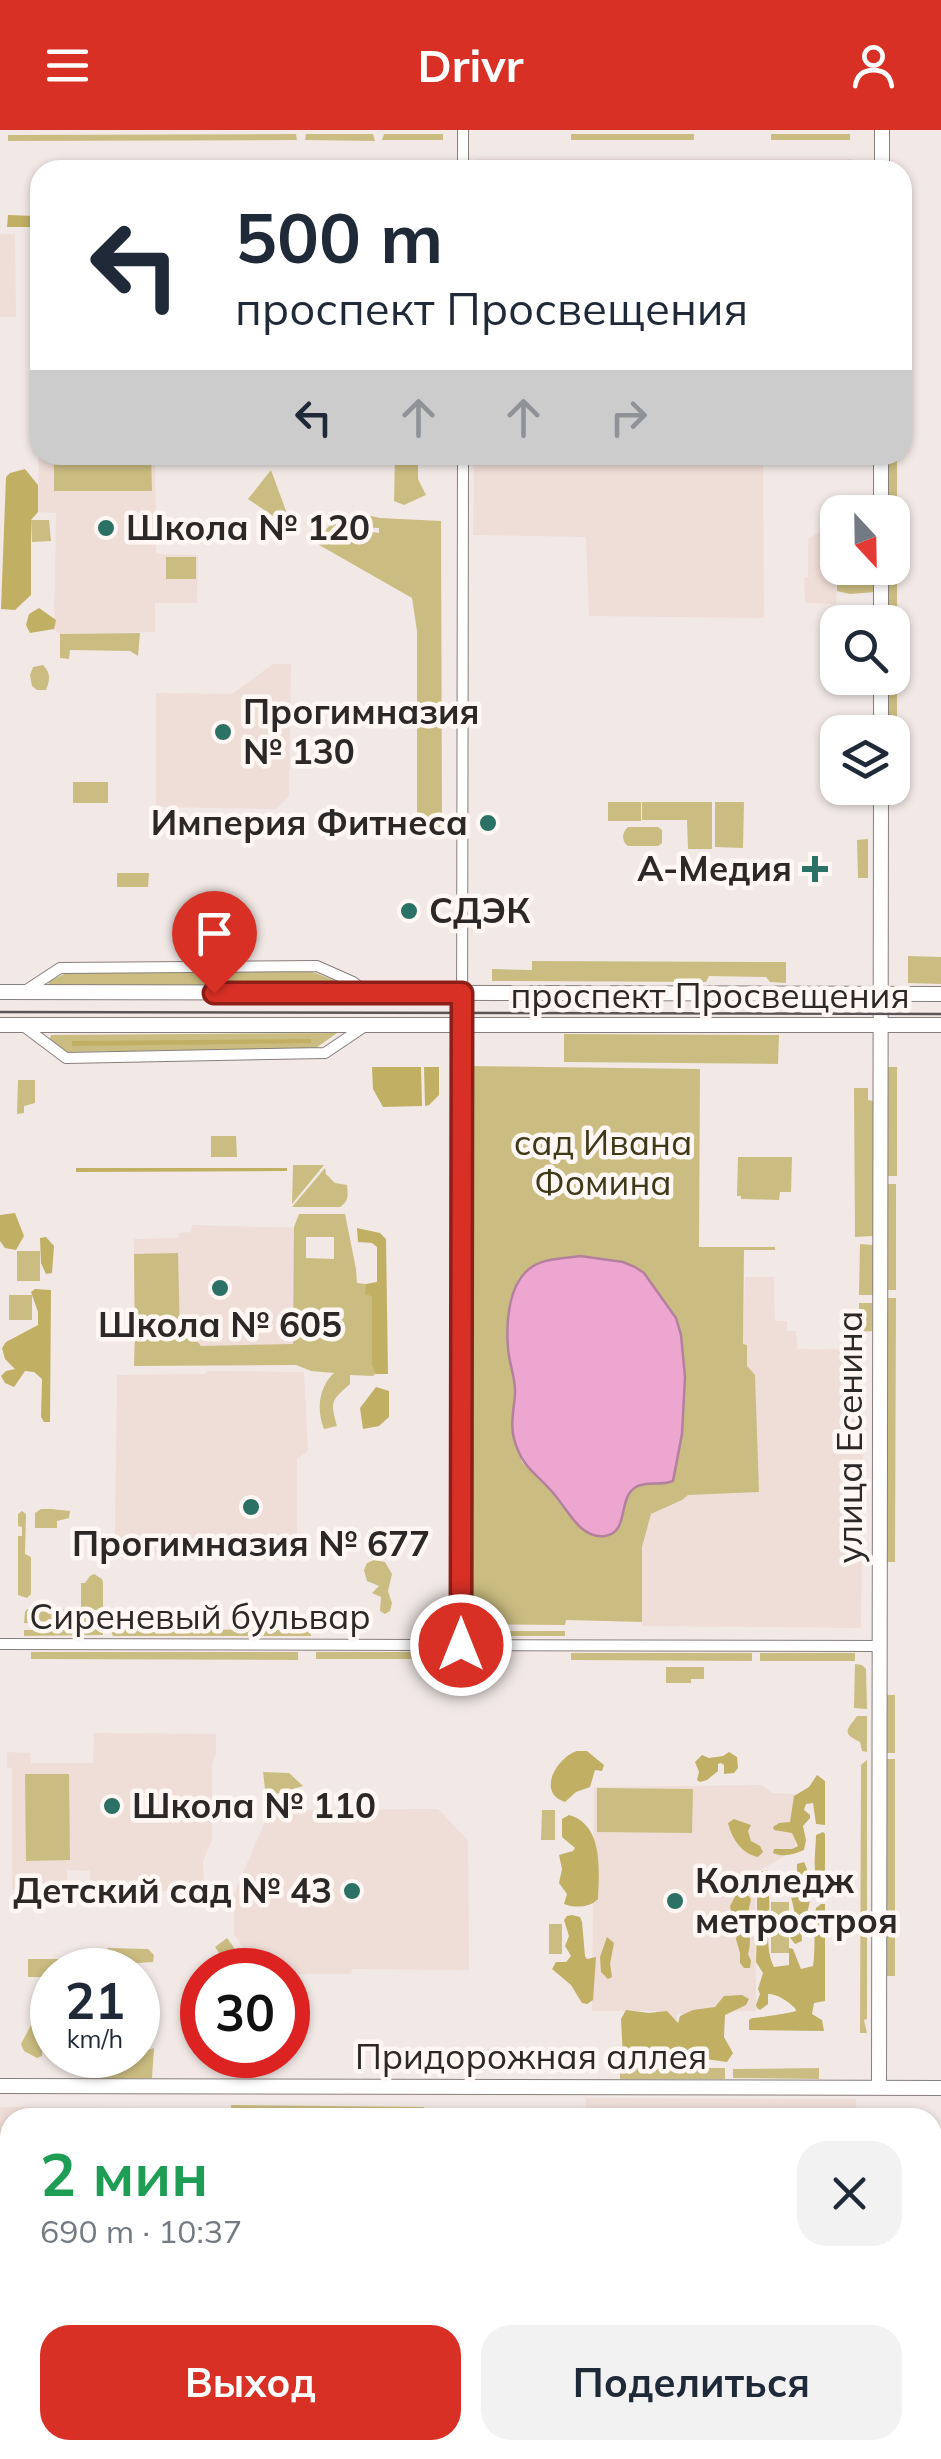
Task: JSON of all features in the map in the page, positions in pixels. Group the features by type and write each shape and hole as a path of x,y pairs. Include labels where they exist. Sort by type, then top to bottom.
{"street":[{"path":"463,130 463,160"},
{"path":"882,130 882,160"},
{"path":"461,1645 463,465"},
{"path":"882,465 882,495"},
{"name":"улица Есенина","path":"879,2087 881,805"},
{"path":"22,992 60,968 317,966 353,982 367,993"},
{"name":"проспект Просвещения","path":"0,992 941,994"},
{"name":"проспект Просвещения","path":"0,1025 941,1025"},
{"path":"22,1025 66,1058 325,1053 365,1026"},
{"name":"Сиреневый бульвар","path":"0,1644 880,1646"},
{"name":"Придорожная аллея","path":"0,2086 941,2088"}],"shaded area":[{"path":"478,159 853,159 853,160"},
{"path":"8,215 30,216 30,227 7,227"},
{"path":"0,234 15,234 16,317 0,317"},
{"name":"Школа № 120","path":"39,465 155,465 156,554 198,555 197,603 155,603 155,632 60,634 54,629 56,513 38,512"},
{"path":"474,465 763,465 764,618 589,616 586,537 473,535"},
{"path":"25,469 38,485 38,512 31,520 31,595 15,610 1,609 6,477"},
{"path":"820,532 820,585 837,585 836,604 805,603 808,539"},
{"path":"39,608 56,620 54,629 30,633 26,625 29,614"},
{"name":"Прогимназия № 130","path":"273,664 291,664 289,796 276,809 156,807 156,693 232,694"},
{"path":"311,1039 311,1043 72,1046 72,1041"},
{"path":"372,1067 421,1067 422,1106 383,1107 373,1089"},
{"path":"424,1067 439,1067 439,1095 425,1106"},
{"path":"76,1168 287,1168 287,1171 76,1172"},
{"path":"15,1213 24,1236 16,1250 5,1248 0,1241 0,1215"},
{"name":"Школа № 605","path":"192,1225 304,1228 306,1352 134,1366 134,1239 178,1238 179,1233 191,1232"},
{"path":"357,1228 380,1233 386,1239 388,1374 375,1374 372,1366 372,1297 365,1294 366,1284 377,1282 377,1247 358,1242"},
{"path":"46,1237 54,1246 52,1273 46,1274 41,1263 40,1238"},
{"path":"580,1256 623,1262 644,1273 676,1318 685,1377 682,1434 673,1481 636,1487 630,1492 618,1528 605,1536 582,1528 531,1470 522,1458 512,1428 515,1388 507,1327 513,1295 522,1276 534,1265"},
{"path":"745,1277 774,1277 775,1321 787,1321 787,1331 796,1331 797,1349 864,1350 861,1628 642,1626 642,1547 651,1514 682,1500 747,1366 743,1344"},
{"path":"51,1290 50,1422 41,1417 42,1379 25,1371 14,1387 1,1376 15,1369 5,1359 2,1348 6,1342 38,1325 31,1292"},
{"path":"304,1372 308,1451 297,1459 297,1560 155,1554 154,1543 115,1541 117,1375"},
{"path":"376,1387 389,1391 389,1417 379,1426 363,1429 360,1408"},
{"name":"Школа № 110","path":"94,1733 216,1734 212,1840 203,1861 204,1888 192,1889 187,1883 165,1891 93,1890 90,1871 67,1870 67,1890 12,1890 12,1768 7,1768 7,1752 30,1753 31,1763 93,1763"},
{"path":"577,1751 587,1751 604,1765 602,1771 595,1770 590,1787 565,1802 556,1797 551,1783 557,1767"},
{"path":"729,1752 737,1757 738,1768 734,1773 724,1774 721,1763 707,1780 697,1780 695,1762 702,1755 709,1758"},
{"path":"817,1775 825,1781 825,1825 816,1824 813,1803 806,1804 804,1810 810,1818 803,1826 804,1850 785,1855 773,1853 774,1849 798,1846 792,1833 773,1827 790,1822 794,1796 809,1787"},
{"name":"Колледж метростроя","path":"762,1785 772,1793 797,1794 795,1850 755,1873 756,2011 691,2011 677,2014 677,2020 669,2020 656,2011 592,2011 594,1787"},
{"name":"Детский сад № 43","path":"438,1809 468,1840 469,1970 352,1969 351,1974 310,1974 310,1948 243,1948 234,1934 234,1894 270,1810"},
{"path":"569,1815 588,1828 597,1850 598,1899 582,1906 564,1904 567,1894 559,1883 559,1855 575,1848 562,1837 562,1819"},
{"path":"734,1819 751,1825 751,1841 763,1852 758,1857 747,1853 735,1840 728,1823"},
{"path":"823,1832 823,1878 816,1876 815,1861 816,1835"},
{"path":"804,1862 810,1902 801,1924 802,1941 795,1944 788,1935 795,1914 789,1888 797,1864"},
{"path":"768,1870 773,1882 768,1889 768,1939 774,1967 789,1965 789,1948 801,1969 813,1966 816,1908 825,1904 825,2001 814,2003 812,2014 822,2020 824,2031 749,2030 752,2018 796,2011 782,1998 768,1994 768,2004 757,2008 763,1973 756,1962 754,1927 748,1954 750,1968 740,1963 736,1939 740,1923 732,1917 730,1906 738,1891 746,1893 751,1899 748,1913 757,1917 757,1894 762,1888 756,1881 758,1872"},
{"path":"572,1915 582,1922 585,1956 596,1957 593,2000 587,2004 552,1969 556,1962 566,1962 571,1956 565,1946 569,1936 564,1920"},
{"path":"607,1937 614,1943 612,1977 608,1979 601,1972 600,1957"},
{"path":"742,1995 749,1999 746,2005 725,2015 724,2037 733,2053 727,2062 648,2059 635,2064 623,2058 621,2019 626,2010 667,2011 678,2023 680,2016 715,2007 724,1996"},
{"path":"586,2098 856,2099 856,2108 586,2108"},
{"path":"0,2107 231,2108 0,2108"}],"green space":[{"path":"296,134 297,140 8,141 8,135"},
{"path":"306,134 373,134 375,141 305,140"},
{"path":"384,134 443,134 443,140 382,140"},
{"path":"571,134 694,134 694,140 571,140"},
{"path":"771,134 850,134 850,140 771,140"},
{"path":"54,465 151,465 152,491 54,491"},
{"path":"395,465 418,465 418,479 426,495 404,505 394,501"},
{"path":"889,465 897,465 897,495 889,495"},
{"path":"271,470 289,519 285,524 248,499"},
{"path":"358,513 441,521 442,827 417,827 417,631 412,598 314,542 339,516 351,529 379,533 379,528 356,527 349,517"},
{"path":"31,520 49,520 51,541 32,542"},
{"path":"166,557 196,557 196,579 166,579"},
{"path":"837,585 875,585 875,592 837,591"},
{"path":"889,585 897,585 897,605 889,605"},
{"path":"140,633 138,656 130,651 70,650 69,659 60,658 60,634"},
{"path":"43,665 49,674 48,683 46,690 37,690 30,675 33,667"},
{"path":"889,695 897,695 897,715 889,715"},
{"path":"73,782 108,782 108,803 73,803"},
{"path":"608,802 641,802 641,821 608,821"},
{"path":"642,802 712,802 712,849 688,849 687,820 642,820"},
{"path":"715,802 744,802 743,848 715,847"},
{"path":"628,827 658,827 662,830 662,843 628,846 623,836"},
{"path":"868,839 868,878 858,878 857,840"},
{"path":"117,873 149,873 148,887 117,887"},
{"path":"908,956 941,957 941,984 908,983"},
{"path":"532,961 786,962 786,983 770,982 766,977 709,976 706,982 492,981 492,969 532,970"},
{"path":"308,970 341,986 48,985 68,972"},
{"path":"337,1033 316,1048 67,1052 50,1039 51,1035"},
{"path":"564,1034 779,1035 778,1064 564,1062"},
{"name":"сад Ивана Фомина","path":"469,1066 700,1069 699,1247 775,1247 744,1250 743,1344 747,1345 747,1366 755,1375 759,1492 688,1495 651,1514 642,1547 642,1622 464,1624 469,1445","holes":["580,1256 623,1262 644,1273 676,1318 682,1434 673,1481 635,1489 626,1501 621,1525 587,1532 522,1462 513,1435 515,1379 508,1352 514,1288 519,1278 541,1262"]},
{"path":"888,1067 897,1067 897,1176 887,1176"},
{"path":"18,1080 35,1080 35,1103 24,1106 24,1113 17,1114"},
{"path":"854,1088 868,1088 868,1100 873,1101 873,1236 855,1237"},
{"path":"211,1136 236,1136 237,1157 211,1157"},
{"path":"738,1157 792,1157 791,1192 780,1192 779,1200 741,1199 737,1196"},
{"path":"293,1165 324,1165 292,1204"},
{"path":"325,1168 335,1183 347,1185 345,1202 340,1207 292,1207"},
{"path":"887,1184 896,1184 896,1290 887,1290"},
{"path":"299,1214 345,1214 357,1283 366,1284 366,1294 372,1297 375,1374 350,1375 350,1384 334,1402 337,1426 324,1429 320,1414 322,1392 334,1373 296,1365 134,1366 135,1339 161,1337 135,1337 134,1254 178,1253 180,1337 182,1327 201,1346 293,1344 294,1227","holes":["306,1237 334,1237 334,1259 306,1258"]},
{"path":"860,1244 873,1245 873,1295 859,1295"},
{"path":"17,1251 40,1251 40,1281 17,1281"},
{"path":"9,1295 32,1295 32,1320 9,1320"},
{"path":"887,1298 896,1298 895,1562 887,1562"},
{"path":"859,1303 872,1303 872,1331 859,1332"},
{"path":"41,1509 70,1511 69,1518 57,1521 57,1528 35,1528 35,1513"},
{"path":"18,1514 26,1514 25,1554 31,1557 31,1594 27,1598 18,1595 18,1536 22,1536 22,1527 18,1526"},
{"path":"374,1560 385,1562 392,1574 388,1591 392,1603 385,1614 380,1611 381,1597 372,1593 379,1586 367,1581 364,1570"},
{"path":"94,1574 103,1583 103,1611 81,1608 81,1583"},
{"path":"55,1608 103,1615 103,1623 24,1623 27,1609"},
{"path":"103,1629 103,1635 24,1636 24,1630"},
{"path":"110,1629 310,1630 311,1636 113,1636"},
{"path":"481,1631 565,1631 565,1636 481,1636"},
{"path":"31,1652 298,1652 298,1660 31,1659"},
{"path":"316,1652 439,1652 439,1659 316,1659"},
{"path":"571,1653 752,1653 752,1661 571,1660"},
{"path":"760,1653 855,1653 855,1661 760,1661"},
{"path":"855,1664 866,1669 867,1709 854,1708"},
{"path":"666,1667 704,1667 704,1679 666,1683"},
{"path":"886,1695 895,1695 895,1753 886,1753"},
{"path":"857,1716 867,1716 867,1752 848,1734"},
{"path":"886,1759 895,1759 895,1976 886,1976"},
{"path":"867,1760 864,2020 867,2033 860,2033 861,1765"},
{"path":"263,1772 289,1773 303,1786 266,1797"},
{"path":"25,1774 69,1774 70,1860 26,1861"},
{"path":"597,1788 693,1789 692,1833 597,1832"},
{"path":"542,1810 555,1810 555,1840 541,1840"},
{"path":"771,1902 789,1902 789,1953 771,1953"},
{"path":"549,1924 562,1924 562,1954 549,1954"},
{"path":"227,1938 234,1948 216,1948"},
{"path":"30,2027 30,2054 21,2044"},
{"path":"620,2068 725,2068 725,2079 620,2079"},
{"path":"819,2068 819,2079 733,2078 733,2069"},
{"path":"231,2105 424,2107 424,2108"}],"tram line":[{"path":"0,1012 941,1014"}],"place":[{"name":"Школа № 120","path":"106,528"},
{"name":"Прогимназия № 130","path":"223,732"},
{"name":"Империя Фитнеса","path":"488,823"},
{"name":"А-Медия","path":"815,869"},
{"name":"СДЭК","path":"409,911"},
{"name":"Школа № 605","path":"220,1288"},
{"name":"Прогимназия № 677","path":"251,1507"},
{"name":"Школа № 110","path":"112,1806"},
{"name":"Детский сад № 43","path":"352,1891"},
{"name":"Колледж метростроя","path":"675,1901"}],"route":[{"path":"214,993 462,993 461,1645"}]}
